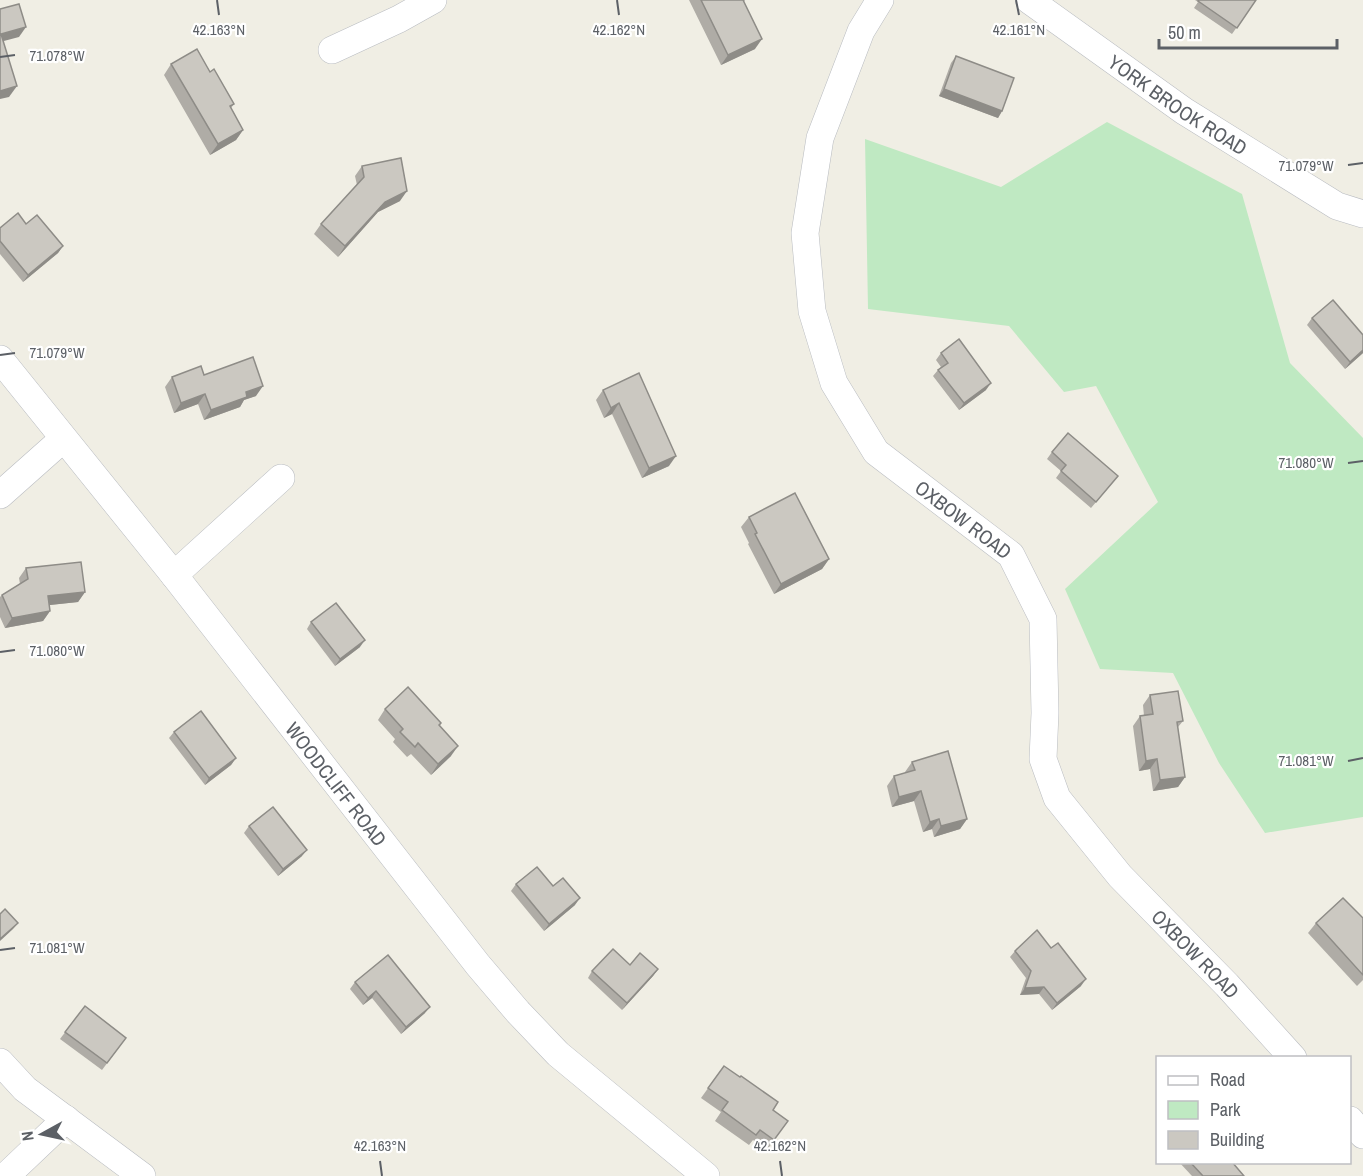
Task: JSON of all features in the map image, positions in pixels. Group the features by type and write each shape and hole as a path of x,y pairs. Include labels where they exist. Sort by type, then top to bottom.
{"street":[{"path":"332,50 399,19 433,0"},
{"name":"OXBOW ROAD","path":"880,0 861,31 820,138 805,233 812,311 834,383 876,452 1011,555 1044,619 1043,759 1057,798 1120,876 1227,985 1291,1056"},
{"name":"YORK BROOK ROAD","path":"1029,0 1184,111 1337,206 1363,214"},
{"name":"WOODCLIFF ROAD","path":"0,359 174,575 471,956 518,1012 558,1054 706,1176"},
{"path":"0,495 63,439"},
{"path":"174,575 281,478"},
{"path":"0,1062 25,1089 142,1176"},
{"path":"6,1176 66,1119"},
{"path":"1351,1121 1363,1134"}],"green space":[{"path":"1107,122 1242,194 1290,363 1363,438 1363,817 1265,833 1219,763 1173,673 1100,669 1065,589 1158,502 1096,386 1064,392 1009,326 868,309 865,139 1001,187"}],"building":[{"path":"701,0 743,0 762,39 728,55"},
{"path":"1199,0 1256,0 1237,28"},
{"path":"19,4 26,27 1,34 17,86 0,91 0,9"},
{"path":"197,49 210,72 214,69 234,104 230,106 243,130 218,144 171,64"},
{"path":"956,56 1014,78 1002,111 944,89"},
{"path":"401,158 407,191 385,202 345,246 321,224 364,177 362,166"},
{"path":"18,213 26,224 37,215 63,246 28,275 0,241 0,228"},
{"path":"1333,300 1363,335 1363,350 1350,362 1312,318"},
{"path":"959,339 991,383 964,403 938,370 948,363 941,353"},
{"path":"253,357 263,386 246,392 247,397 211,410 205,394 181,403 172,377 201,366 204,375"},
{"path":"639,373 676,456 649,468 619,403 611,408 603,390"},
{"path":"1068,433 1118,476 1096,502 1061,471 1066,465 1052,452"},
{"path":"795,493 829,559 781,584 755,534 757,533 749,517"},
{"path":"81,562 85,592 48,596 50,611 12,618 2,595 28,579 26,568"},
{"path":"336,603 365,640 340,659 311,622"},
{"path":"408,687 441,723 439,725 458,746 438,764 418,743 415,747 400,732 403,729 385,709"},
{"path":"1178,691 1183,721 1177,722 1185,777 1160,780 1157,759 1146,761 1140,716 1153,714 1150,695"},
{"path":"201,711 236,758 209,778 174,732"},
{"path":"948,751 967,819 941,826 939,819 930,822 921,791 899,797 894,776 915,770 912,762"},
{"path":"273,807 307,850 283,869 249,826"},
{"path":"537,867 553,886 563,878 580,898 549,924 516,884"},
{"path":"1343,898 1363,918 1363,975 1316,923"},
{"path":"5,909 18,923 0,939 0,914"},
{"path":"1037,930 1051,948 1058,943 1086,979 1057,1003 1044,987 1025,988 1031,971 1015,951"},
{"path":"613,949 630,965 640,953 658,969 627,1003 592,971"},
{"path":"388,955 430,1007 406,1027 376,991 368,998 355,982"},
{"path":"85,1006 126,1038 107,1063 65,1032"},
{"path":"724,1066 778,1102 773,1110 788,1121 774,1140 760,1130 756,1135 722,1110 728,1102 708,1088"},
{"path":"1192,1164 1234,1164 1244,1176 1203,1176"}]}
